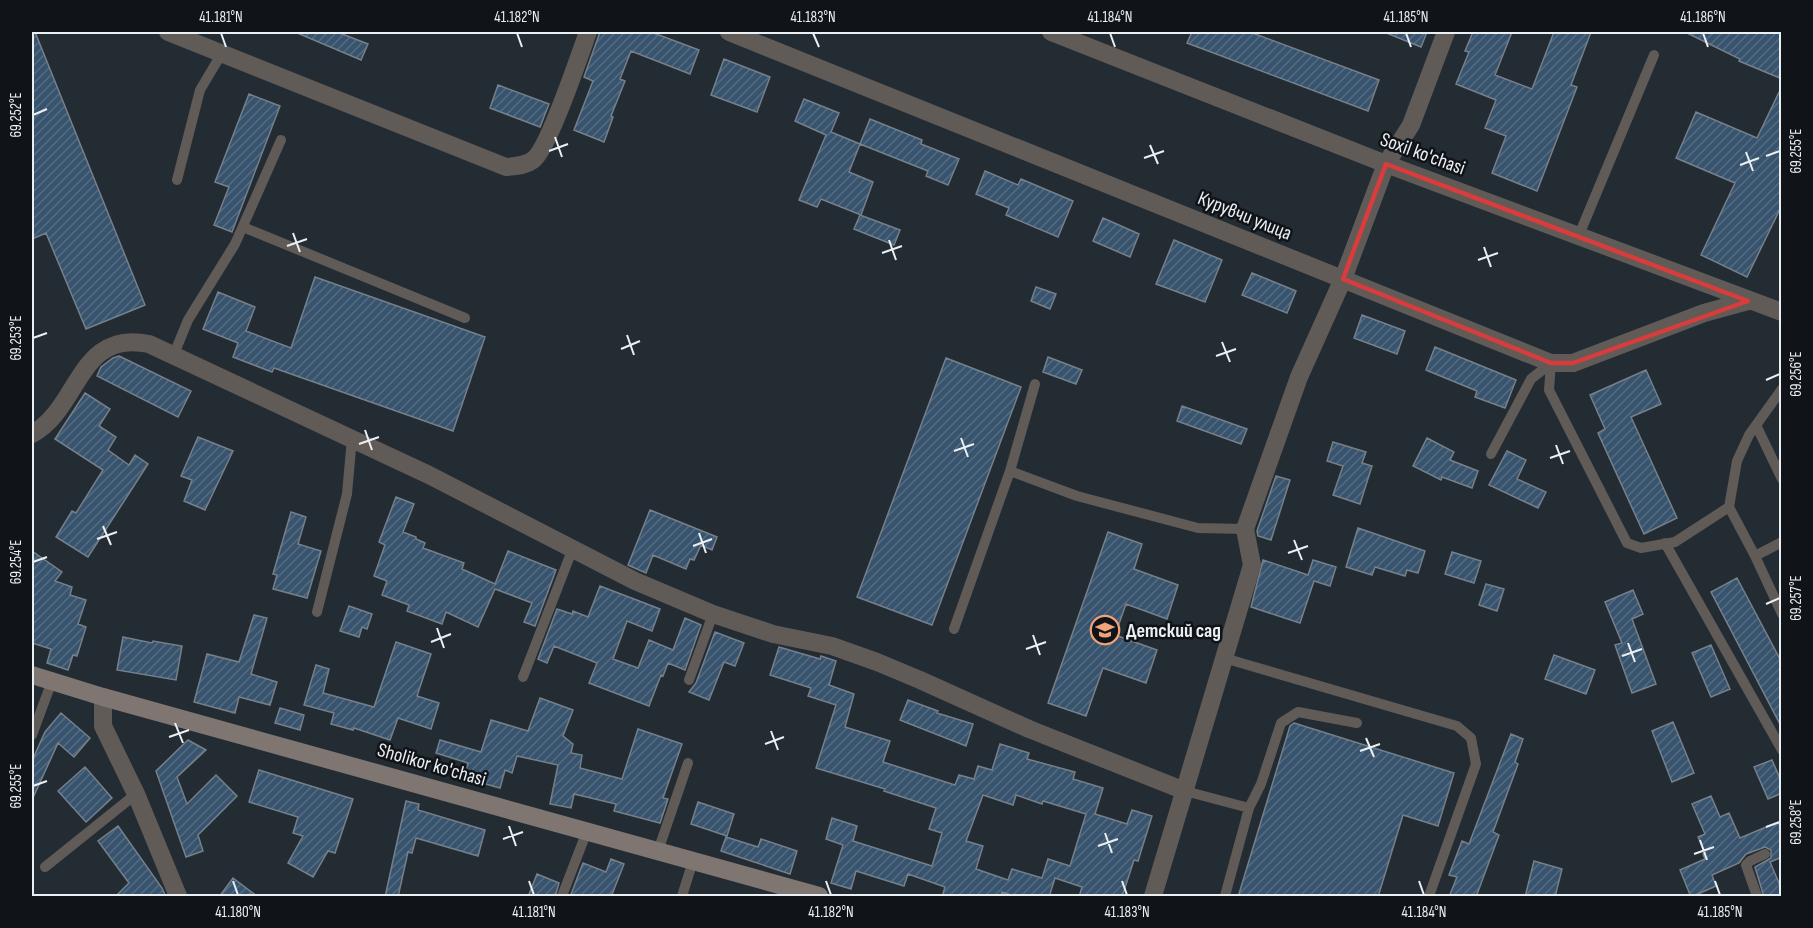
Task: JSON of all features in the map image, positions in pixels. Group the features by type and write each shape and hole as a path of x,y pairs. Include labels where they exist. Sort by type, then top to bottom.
{"street":[{"path":"168,32 506,167 521,166 535,159 549,136 588,32"},
{"name":"Курувчи улица","path":"729,32 1551,363 1573,363 1704,313 1748,301"},
{"name":"Soxil ko'chasi","path":"1050,32 1074,36 1386,164 1782,312"},
{"path":"1154,897 1252,565 1245,529 1299,377 1342,279 1386,164 1411,125 1446,32"},
{"path":"32,434 49,421 105,348 124,342 136,341 149,344 429,475 635,580 713,614 773,634 832,646 877,662 1029,729 1185,791"},
{"name":"Sholikor ko'chasi","path":"32,675 103,697 819,897"},
{"path":"103,697 103,726 136,794 178,897"}],"lane":[{"path":"177,180 200,90 222,53"},
{"path":"1580,235 1654,55"},
{"path":"174,354 188,320 235,244 281,140"},
{"path":"243,227 465,318"},
{"path":"1491,454 1531,379 1551,363"},
{"path":"1551,363 1549,390 1627,543 1641,548 1675,542 1730,507"},
{"path":"954,629 1010,471 1035,384"},
{"path":"1782,389 1749,435 1737,462 1730,507 1782,614"},
{"path":"1756,424 1782,479"},
{"path":"317,612 347,494 352,438"},
{"path":"1010,471 1077,496 1198,528 1245,529"},
{"path":"1755,556 1782,542"},
{"path":"1665,543 1781,749"},
{"path":"523,677 573,548"},
{"path":"689,680 713,614"},
{"path":"1224,658 1457,726 1471,738 1476,764 1429,897"},
{"path":"32,735 52,681"},
{"path":"1225,897 1249,808 1261,784 1281,723 1298,712 1357,723"},
{"path":"658,851 688,763"},
{"path":"1185,791 1249,808"},
{"path":"45,867 136,794"},
{"path":"562,897 587,831"},
{"path":"1757,897 1746,866 1750,861 1765,854"},
{"path":"682,897 693,861"}],"highlighted area":[{"path":"1386,164 1748,301 1573,363 1551,363 1343,279"}],"building":[{"path":"32,32 35,32 145,305 86,329 46,233 32,239"},
{"path":"295,32 337,32 368,44 361,60"},
{"path":"600,32 651,32 699,50 690,74 631,51 620,79 625,81 611,116 613,117 604,142 574,130 593,81 584,77"},
{"path":"1192,32 1250,32 1379,80 1368,111 1187,43"},
{"path":"1384,32 1427,32 1421,47"},
{"path":"1473,32 1512,32 1495,75 1532,89 1554,32 1591,32 1571,85 1577,87 1537,191 1492,173 1506,136 1485,128 1496,100 1456,84 1469,52 1465,51"},
{"path":"1685,32 1782,32 1782,79 1739,61 1740,59"},
{"path":"724,59 770,77 757,112 711,95"},
{"path":"498,85 549,104 540,127 490,108"},
{"path":"1782,86 1782,205 1747,277 1701,255 1735,183 1676,158 1696,112 1757,138"},
{"path":"249,94 280,106 232,232 214,225 229,187 215,182"},
{"path":"804,99 839,113 831,132 860,144 849,172 873,182 861,215 821,199 817,207 799,200 826,135 795,121"},
{"path":"870,119 922,140 921,144 959,159 948,185 926,176 928,171 860,144"},
{"path":"985,171 1018,185 1021,179 1073,201 1058,237 1006,215 1009,208 976,194"},
{"path":"860,215 900,230 894,245 854,229"},
{"path":"1103,218 1139,234 1130,257 1093,241"},
{"path":"1174,240 1222,260 1205,302 1156,284"},
{"path":"1252,273 1296,291 1287,313 1242,295"},
{"path":"315,277 485,337 453,431 274,368 272,372 233,357 238,343 203,329 218,292 255,307 246,331 291,348"},
{"path":"1036,287 1056,294 1050,309 1031,301"},
{"path":"1362,315 1405,331 1397,354 1354,338"},
{"path":"1435,347 1516,380 1505,408 1475,397 1477,391 1426,370"},
{"path":"119,356 191,391 178,417 97,376 101,367"},
{"path":"1048,357 1082,370 1076,384 1043,372"},
{"path":"946,358 1021,387 932,625 857,597"},
{"path":"1646,370 1661,404 1631,417 1677,518 1644,534 1598,433 1605,429 1590,395"},
{"path":"85,393 110,409 99,426 116,437 108,450 129,465 135,455 148,464 88,557 56,537 72,511 76,513 103,470 55,439"},
{"path":"1182,406 1247,429 1241,444 1177,421"},
{"path":"198,437 233,451 205,510 184,501 192,480 181,476"},
{"path":"1427,438 1454,452 1450,460 1478,471 1472,488 1442,477 1441,480 1413,466"},
{"path":"1333,442 1366,452 1362,463 1372,466 1360,504 1333,495 1343,466 1327,461"},
{"path":"1507,451 1526,460 1517,479 1546,492 1538,508 1489,485"},
{"path":"1276,476 1290,480 1271,540 1258,536 1257,531"},
{"path":"396,497 414,504 403,532 425,543 423,548 464,563 462,569 495,584 508,551 556,570 535,626 524,622 532,603 495,589 478,627 446,612 442,624 407,611 409,605 382,595 387,581 374,576 385,545 379,542"},
{"path":"650,510 717,537 712,550 701,545 694,560 690,559 686,569 653,555 646,573 628,565"},
{"path":"291,512 306,517 298,544 321,551 307,598 273,589 277,575 273,574"},
{"path":"1358,528 1425,551 1418,573 1407,570 1405,576 1375,567 1372,575 1346,567"},
{"path":"1108,532 1142,544 1134,569 1178,585 1167,619 1126,604 1115,635 1157,650 1146,683 1103,668 1086,716 1048,703"},
{"path":"32,551 62,572 55,581 72,587 70,595 86,600 78,624 86,627 77,656 73,655 68,670 47,663 51,649 32,643"},
{"path":"1452,552 1481,561 1474,583 1445,574"},
{"path":"1263,560 1308,575 1313,560 1336,567 1330,586 1314,581 1300,623 1251,607"},
{"path":"1737,578 1782,663 1782,728 1711,592"},
{"path":"1486,584 1504,589 1497,611 1479,605"},
{"path":"600,586 660,609 652,631 627,621 613,659 638,668 649,640 673,650 685,618 701,625 685,670 668,663 649,706 589,683 597,663 554,646 547,663 538,659 557,609 572,614 573,611 588,617"},
{"path":"1633,590 1643,614 1632,619 1656,684 1632,693 1615,645 1622,643 1605,602"},
{"path":"349,606 372,614 367,629 362,627 359,637 340,631"},
{"path":"254,615 267,618 251,674 277,682 270,705 239,697 235,713 194,702 207,654 239,662"},
{"path":"715,632 744,643 735,666 724,662 709,700 689,692 696,683"},
{"path":"123,637 182,646 176,680 117,670"},
{"path":"396,642 431,654 417,696 439,703 431,729 398,718 390,740 354,728 353,730 331,724 334,713 304,705 316,665 329,669 323,693 374,707"},
{"path":"1711,645 1730,689 1711,697 1692,653"},
{"path":"779,647 820,659 821,656 836,661 829,685 854,694 845,727 890,741 883,762 955,785 959,775 974,779 978,766 992,770 1000,744 1029,753 1027,759 1075,772 1073,779 1103,788 1095,814 1127,824 1132,810 1152,816 1138,861 1134,860 1122,897 1079,897 1082,887 1055,878 1049,897 1017,897 1002,892 1001,897 942,897 945,887 908,874 904,886 856,871 851,889 831,883 843,845 826,839 832,818 857,826 853,841 932,866 942,833 929,829 936,808 884,791 885,789 816,768 836,705 808,696 811,688 770,675","holes":["983,795 1013,805 1016,795 1042,804 1043,801 1086,814 1070,866 1048,859 1042,878 1012,869 1008,880 976,869 983,846 966,841"]},
{"path":"1554,655 1595,670 1586,694 1545,679"},
{"path":"540,698 573,710 563,736 573,744 571,753 582,755 580,768 622,779 638,729 682,744 663,798 668,799 660,823 614,811 616,804 574,794 571,808 550,804 558,765 517,756 512,773 505,770 500,788 464,778 468,763 436,753 440,740 481,752 491,720 528,731"},
{"path":"908,700 938,711 937,713 973,724 966,746 900,720"},
{"path":"280,708 304,715 300,730 275,723"},
{"path":"61,713 90,738 74,757 58,743 32,800 32,761 45,732"},
{"path":"1673,722 1694,773 1672,782 1652,731"},
{"path":"1294,723 1454,773 1438,826 1403,815 1378,897 1238,897 1290,726"},
{"path":"1511,734 1523,739 1515,762 1518,764 1493,832 1499,835 1476,897 1449,897 1457,877 1449,875 1462,841 1469,844"},
{"path":"188,740 206,750 177,777 187,804 216,775 237,796 198,835 203,851 186,857 156,771"},
{"path":"1772,760 1782,783 1782,793 1768,799 1754,767"},
{"path":"85,767 112,798 86,822 58,791"},
{"path":"259,770 353,799 335,853 328,851 313,877 288,863 303,836 293,833 298,817 249,802"},
{"path":"1711,796 1720,817 1729,813 1740,838 1778,822 1782,831 1782,857 1770,862 1782,890 1782,897 1764,897 1755,867 1771,858 1771,850 1765,847 1746,854 1739,863 1712,875 1716,886 1691,897 1680,870 1705,859 1703,854 1705,853 1698,837 1705,834 1692,804"},
{"path":"406,801 419,804 418,810 485,830 478,856 416,838 412,853 408,852 398,897 385,897"},
{"path":"698,802 734,814 727,836 691,824"},
{"path":"118,826 166,897 115,897 129,883 98,841"},
{"path":"726,837 758,847 761,839 797,851 790,874 721,851"},
{"path":"611,859 624,864 611,897 570,897 583,863 606,872"},
{"path":"1534,861 1562,869 1555,897 1525,897"},
{"path":"537,874 559,883 555,897 528,897"},
{"path":"233,878 258,897 219,897"}],"place":[{"name":"Детский сад","path":"1105,630"}]}
